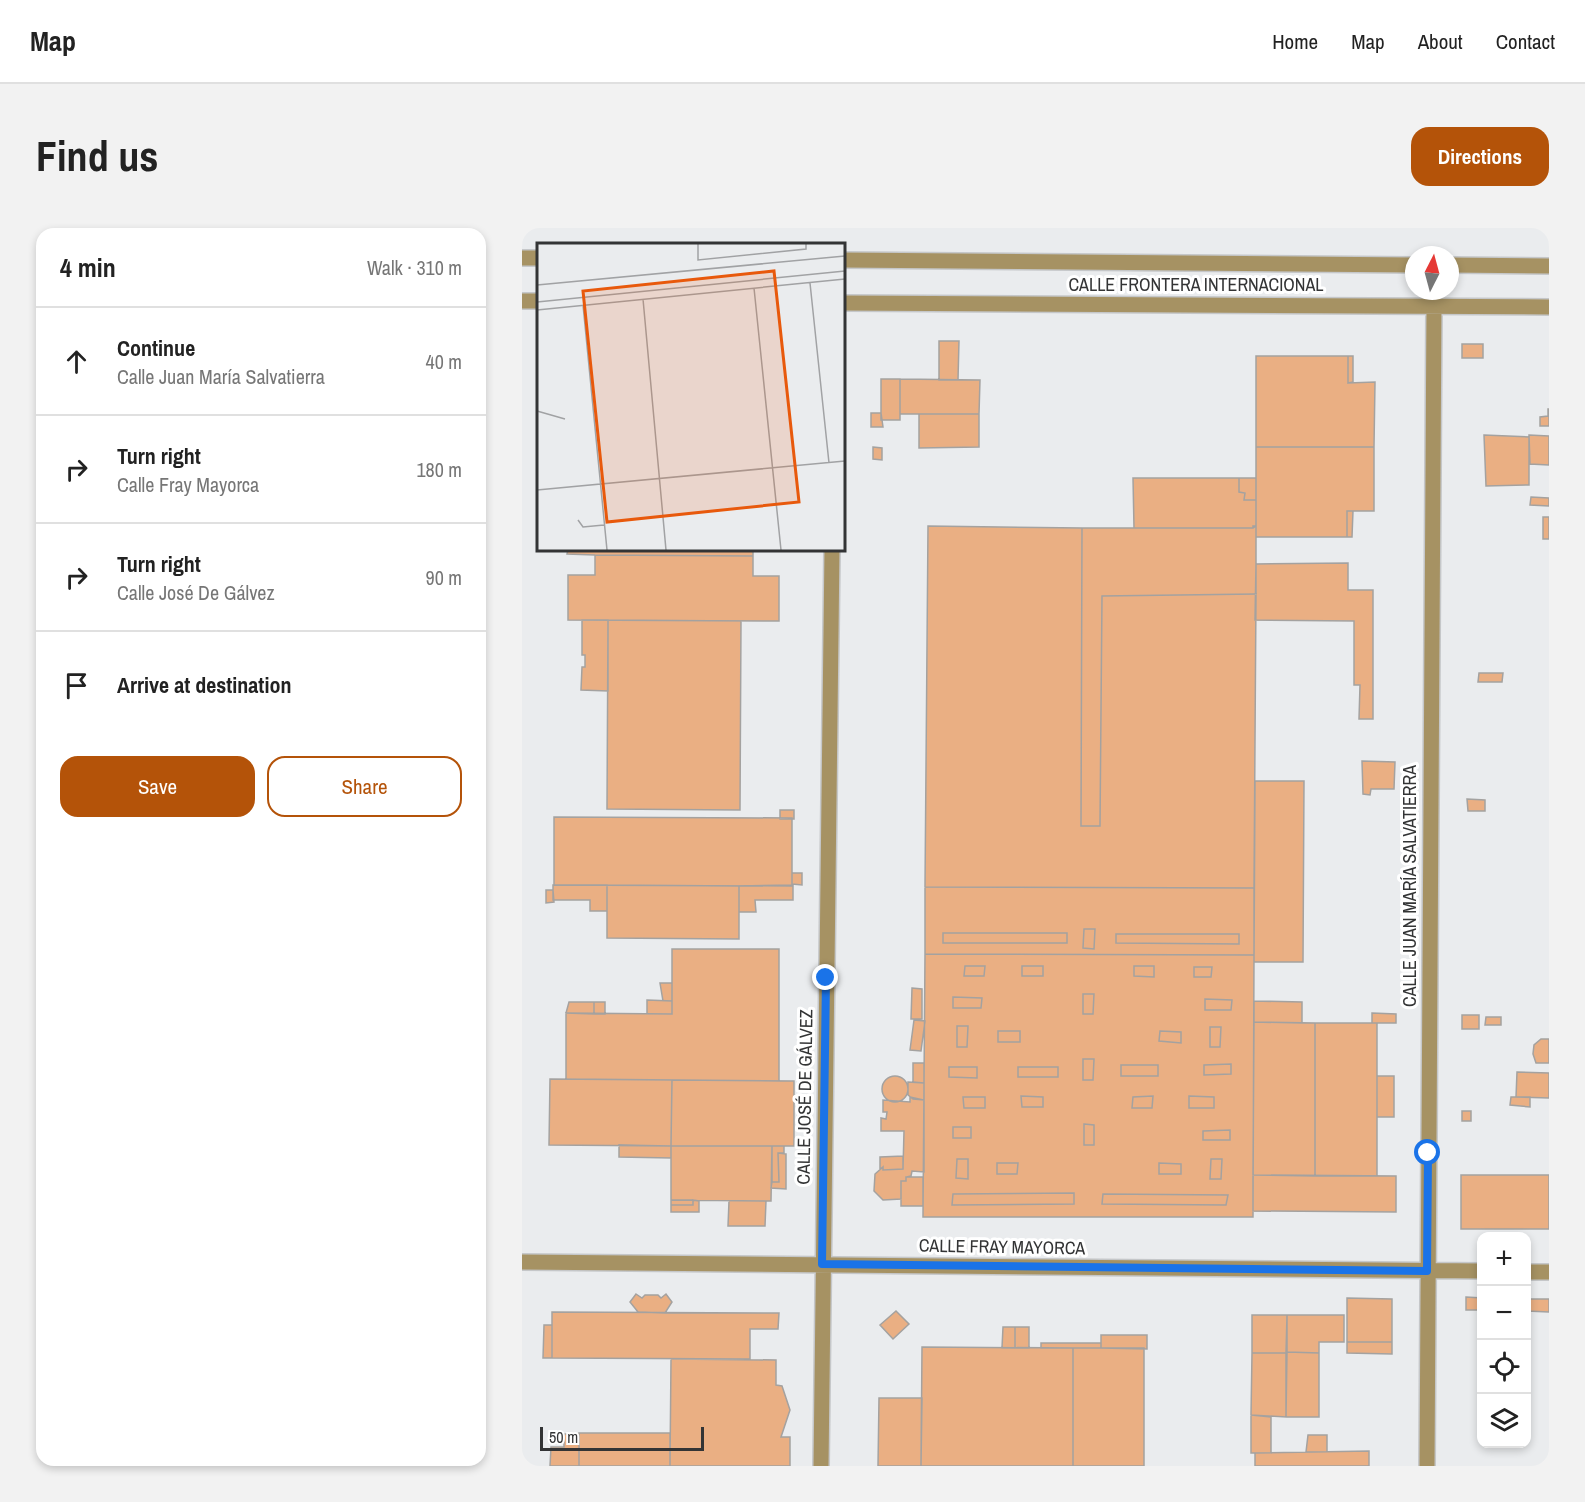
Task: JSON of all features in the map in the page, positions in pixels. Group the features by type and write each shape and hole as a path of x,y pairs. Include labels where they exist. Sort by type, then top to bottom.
{"street":[{"path":"844,260 1405,265"},
{"path":"1459,265 1549,266"},
{"name":"CALLE FRONTERA INTERNACIONAL","path":"844,303 1549,307"},
{"name":"CALLE JUAN MARÍA SALVATIERRA","path":"1427,1466 1434,306"},
{"name":"CALLE JOSÉ DE GÁLVEZ","path":"821,1466 832,550"},
{"name":"CALLE FRAY MAYORCA","path":"522,1262 1477,1271"},
{"path":"1531,1272 1549,1272"}],"building":[{"path":"939,341 959,341 958,380 939,380"},
{"path":"1462,344 1483,344 1483,358 1462,358"},
{"path":"1256,356 1348,356 1348,383 1375,382 1374,447 1256,447"},
{"path":"1348,356 1353,356 1353,382 1348,383"},
{"path":"881,379 900,379 900,420 881,420"},
{"path":"900,379 980,380 979,414 900,414"},
{"path":"1548,409 1549,426 1540,426 1540,417 1548,416"},
{"path":"871,413 881,413 883,427 871,427"},
{"path":"919,414 979,414 979,447 919,448"},
{"path":"1484,435 1529,437 1529,485 1486,486"},
{"path":"1529,435 1549,436 1549,465 1530,464"},
{"path":"873,447 882,448 882,460 873,459"},
{"path":"1256,447 1374,447 1374,511 1347,511 1347,537 1256,537"},
{"path":"1133,478 1239,478 1239,492 1245,493 1244,500 1256,500 1256,526 1253,528 1134,528"},
{"path":"1239,478 1256,478 1256,500 1244,500 1245,493 1239,492"},
{"path":"1531,497 1549,498 1549,506 1530,505"},
{"path":"1347,511 1353,511 1352,537 1347,537"},
{"path":"1543,517 1549,517 1549,539 1543,539"},
{"path":"928,526 1082,528 1081,826 1100,826 1102,596 1256,594 1254,888 925,887"},
{"path":"1256,526 1256,594 1102,596 1100,826 1081,826 1082,528 1253,528"},
{"path":"568,550 753,550 753,556 567,554"},
{"path":"595,555 753,556 753,576 779,576 779,621 568,620 568,575 595,575"},
{"path":"1348,563 1348,590 1373,590 1373,719 1359,719 1360,685 1354,685 1354,621 1255,620 1256,564"},
{"path":"582,620 608,620 608,691 581,690 582,667 585,667 585,655 582,655"},
{"path":"608,620 741,621 740,810 607,809"},
{"path":"1479,673 1503,673 1502,682 1478,682"},
{"path":"1362,761 1395,762 1394,789 1371,789 1370,795 1363,794"},
{"path":"1255,781 1304,781 1303,962 1254,962"},
{"path":"1467,799 1485,800 1485,811 1468,811"},
{"path":"780,810 794,810 794,819 780,819"},
{"path":"554,817 792,818 792,886 554,885"},
{"path":"792,873 802,873 802,885 792,884"},
{"path":"553,885 607,885 607,911 590,911 590,900 553,900"},
{"path":"607,885 739,886 739,939 607,938"},
{"path":"793,885 793,900 755,900 756,912 739,912 739,886"},
{"path":"925,887 1254,888 1254,955 925,954","holes":["1084,929 1095,929 1094,949 1083,948","943,933 1067,933 1067,943 943,943","1116,934 1239,934 1239,944 1116,943"]},
{"path":"546,890 553,890 554,902 546,903"},
{"path":"1084,929 1095,929 1094,949 1083,948"},
{"path":"943,933 1067,933 1067,943 943,943"},
{"path":"1116,934 1239,934 1239,944 1116,943"},
{"path":"672,949 779,949 779,1081 566,1079 566,1013 672,1014"},
{"path":"925,954 1254,955 1253,1217 923,1217","holes":["965,966 985,966 984,976 964,976","1022,966 1043,966 1043,976 1022,976","1134,966 1154,966 1154,977 1134,976","1194,967 1212,967 1211,977 1194,977","1083,994 1094,994 1093,1014 1083,1014","953,997 982,998 981,1008 953,1008","1205,999 1232,1000 1231,1010 1205,1010","957,1026 968,1026 967,1047 957,1047","1210,1027 1221,1027 1220,1047 1210,1047","998,1031 1020,1031 1020,1042 998,1042","1160,1031 1181,1032 1181,1043 1159,1041","1083,1059 1094,1059 1093,1080 1083,1080","1231,1064 1231,1074 1204,1075 1204,1065","1121,1065 1158,1065 1158,1076 1121,1076","949,1067 977,1067 977,1078 949,1077","1018,1067 1058,1067 1058,1077 1018,1077","1021,1096 1043,1097 1043,1107 1022,1107","1153,1096 1152,1108 1132,1108 1133,1097","1189,1096 1214,1097 1214,1108 1189,1108","963,1097 985,1097 985,1108 964,1108","1084,1124 1094,1125 1094,1145 1084,1145","953,1127 971,1127 971,1138 953,1138","1230,1130 1230,1140 1203,1140 1203,1131","957,1159 968,1159 968,1179 956,1178","1211,1159 1222,1159 1221,1179 1210,1179","997,1163 1018,1163 1017,1174 997,1174","1159,1163 1181,1164 1181,1174 1159,1174","1074,1193 1074,1204 952,1205 953,1194","1103,1194 1228,1195 1226,1205 1102,1204"]},
{"path":"965,966 985,966 984,976 964,976"},
{"path":"1022,966 1043,966 1043,976 1022,976"},
{"path":"1134,966 1154,966 1154,977 1134,976"},
{"path":"1194,967 1212,967 1211,977 1194,977"},
{"path":"660,983 672,983 672,1001 663,1001"},
{"path":"912,988 922,989 922,1019 911,1019"},
{"path":"1083,994 1094,994 1093,1014 1083,1014"},
{"path":"953,997 982,998 981,1008 953,1008"},
{"path":"1205,999 1232,1000 1231,1010 1205,1010"},
{"path":"647,1000 672,1001 672,1014 647,1014"},
{"path":"1254,1001 1302,1002 1302,1023 1254,1022"},
{"path":"569,1002 594,1002 594,1014 566,1013"},
{"path":"594,1002 605,1002 605,1014 594,1014"},
{"path":"1372,1013 1396,1014 1396,1023 1372,1023"},
{"path":"1462,1015 1479,1015 1479,1029 1462,1029"},
{"path":"1486,1017 1501,1017 1501,1025 1485,1025"},
{"path":"914,1020 925,1021 921,1051 910,1050"},
{"path":"1254,1022 1315,1023 1315,1176 1253,1175"},
{"path":"1315,1023 1377,1023 1377,1176 1315,1176"},
{"path":"957,1026 968,1026 967,1047 957,1047"},
{"path":"1210,1027 1221,1027 1220,1047 1210,1047"},
{"path":"998,1031 1020,1031 1020,1042 998,1042"},
{"path":"1160,1031 1181,1032 1181,1043 1159,1041"},
{"path":"1541,1039 1549,1039 1549,1063 1536,1063 1533,1054 1534,1045"},
{"path":"1083,1059 1094,1059 1093,1080 1083,1080"},
{"path":"913,1063 924,1063 924,1083 913,1082"},
{"path":"1231,1064 1231,1074 1204,1075 1204,1065"},
{"path":"1121,1065 1158,1065 1158,1076 1121,1076"},
{"path":"949,1067 977,1067 977,1078 949,1077"},
{"path":"1018,1067 1058,1067 1058,1077 1018,1077"},
{"path":"1517,1072 1549,1073 1549,1098 1516,1097"},
{"path":"895,1076 904,1080 908,1089 904,1098 895,1102 886,1098 882,1089 886,1080"},
{"path":"1377,1076 1394,1076 1394,1117 1377,1117"},
{"path":"550,1079 672,1080 671,1146 549,1145"},
{"path":"672,1080 794,1081 794,1146 671,1146"},
{"path":"908,1082 924,1083 924,1100 913,1099 908,1095"},
{"path":"1021,1096 1043,1097 1043,1107 1022,1107"},
{"path":"1153,1096 1152,1108 1132,1108 1133,1097"},
{"path":"1189,1096 1214,1097 1214,1108 1189,1108"},
{"path":"910,1097 924,1100 924,1172 912,1171 911,1176 906,1177 906,1181 901,1181 901,1199 883,1200 874,1191 875,1174 883,1167 883,1170 903,1169 904,1131 881,1131 881,1118 886,1119 887,1112 883,1112 883,1100 910,1102"},
{"path":"963,1097 985,1097 985,1108 964,1108"},
{"path":"1511,1097 1530,1097 1530,1107 1510,1105"},
{"path":"1462,1111 1471,1111 1471,1121 1462,1121"},
{"path":"1084,1124 1094,1125 1094,1145 1084,1145"},
{"path":"953,1127 971,1127 971,1138 953,1138"},
{"path":"1230,1130 1230,1140 1203,1140 1203,1131"},
{"path":"619,1145 671,1146 671,1158 619,1157"},
{"path":"671,1146 772,1146 771,1201 671,1200"},
{"path":"772,1146 784,1146 784,1153 778,1153 779,1182 772,1182"},
{"path":"778,1153 786,1154 786,1189 771,1188 772,1182 779,1182"},
{"path":"903,1156 903,1169 883,1170 883,1167 880,1169 880,1157"},
{"path":"957,1159 968,1159 968,1179 956,1178"},
{"path":"1211,1159 1222,1159 1221,1179 1210,1179"},
{"path":"997,1163 1018,1163 1017,1174 997,1174"},
{"path":"1159,1163 1181,1164 1181,1174 1159,1174"},
{"path":"1253,1175 1396,1176 1396,1212 1253,1211"},
{"path":"1461,1175 1549,1175 1549,1229 1461,1229"},
{"path":"906,1177 923,1177 923,1206 901,1206 901,1181 906,1181"},
{"path":"1074,1193 1074,1204 952,1205 953,1194"},
{"path":"1103,1194 1228,1195 1226,1205 1102,1204"},
{"path":"671,1200 693,1200 693,1205 671,1205"},
{"path":"693,1200 699,1201 699,1212 671,1212 671,1205 693,1205"},
{"path":"729,1201 766,1201 765,1226 728,1226"},
{"path":"636,1294 642,1298 645,1295 658,1295 661,1298 666,1294 672,1302 665,1313 638,1312 630,1302"},
{"path":"1466,1297 1477,1298 1477,1310 1466,1310"},
{"path":"1347,1298 1392,1299 1392,1342 1347,1342"},
{"path":"1531,1299 1549,1299 1549,1312 1531,1311"},
{"path":"896,1311 909,1324 893,1339 880,1325"},
{"path":"552,1312 779,1313 778,1329 750,1329 750,1359 552,1358"},
{"path":"1252,1315 1287,1315 1286,1353 1252,1353"},
{"path":"1287,1315 1344,1315 1344,1342 1319,1342 1319,1353 1287,1352"},
{"path":"544,1325 552,1325 552,1358 543,1358"},
{"path":"1003,1327 1015,1327 1015,1348 1002,1348"},
{"path":"1015,1327 1029,1327 1029,1348 1015,1348"},
{"path":"1101,1335 1147,1335 1147,1349 1101,1348"},
{"path":"1347,1342 1392,1342 1392,1354 1347,1353"},
{"path":"1041,1343 1101,1343 1101,1348 1041,1348"},
{"path":"922,1347 1073,1348 1073,1466 921,1466"},
{"path":"1073,1348 1144,1348 1144,1466 1073,1466"},
{"path":"1287,1352 1319,1353 1319,1417 1286,1417"},
{"path":"1252,1353 1286,1353 1286,1417 1251,1415"},
{"path":"671,1359 776,1360 776,1385 782,1386 790,1410 781,1437 790,1437 790,1466 670,1466"},
{"path":"879,1398 922,1398 921,1466 878,1466"},
{"path":"1251,1415 1271,1417 1271,1453 1251,1453"},
{"path":"579,1433 670,1433 670,1466 579,1466"},
{"path":"564,1434 579,1434 579,1466 550,1466 551,1447 564,1447"},
{"path":"1308,1435 1327,1435 1327,1452 1306,1452"},
{"path":"1369,1451 1369,1466 1255,1466 1255,1453"}],"route":[{"path":"826,978 822,1264 1427,1271 1428,1153"}]}
